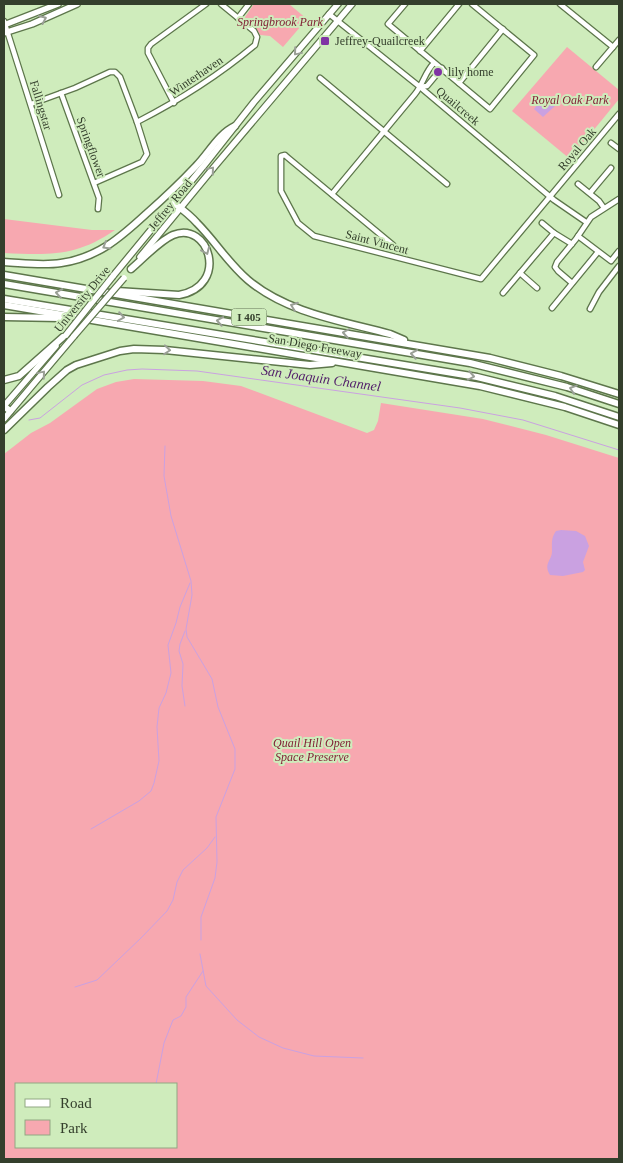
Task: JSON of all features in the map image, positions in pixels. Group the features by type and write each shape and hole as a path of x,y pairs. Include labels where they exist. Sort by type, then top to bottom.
{"highway":[{"path":"4,262 61,263 82,258 105,248 118,240 159,203 200,162 227,130 236,126"},
{"path":"174,203 197,223 233,266 248,280 274,298 320,315 390,334 412,344"},
{"path":"86,289 186,294 198,288 204,282 210,268 210,260 206,247 202,242 192,235 181,232 167,238 131,269"},
{"name":"San Diego Freeway","path":"4,275 490,358 619,394"},
{"path":"4,284 470,363 567,387 619,404"},
{"name":"San Diego Freeway","path":"4,299 477,377 555,396 619,417"},
{"name":"San Diego Freeway","path":"4,305 422,375 506,392 565,407 619,425"},
{"path":"4,317 43,319 74,317"},
{"path":"4,380 19,376 65,336"},
{"path":"4,430 67,370 76,365 120,351 134,349 165,350 310,365 344,362"},
{"path":"4,406 10,412"}],"main road":[{"path":"4,24 58,4"},
{"path":"6,33 77,4"},
{"name":"Jeffrey Road","path":"174,203 338,4"},
{"name":"Jeffrey Road","path":"4,419 352,4"},
{"name":"University Drive","path":"4,406 65,336 174,203"}],"street":[{"path":"174,103 148,53 148,48 206,4"},
{"path":"221,4 238,18 249,4"},
{"path":"405,4 388,24 490,109 534,55 472,4"},
{"path":"420,51 459,4"},
{"path":"560,4 613,47"},
{"name":"Quailcreek","path":"328,14 420,87 550,197 586,222"},
{"name":"Winterhaven","path":"137,122 205,84 255,45 257,37 254,31 238,18"},
{"name":"Fallingstar","path":"4,24 59,195"},
{"path":"459,83 503,29"},
{"path":"596,67 619,40"},
{"path":"332,194 420,87 427,71 434,63"},
{"path":"420,87 427,86 442,68"},
{"path":"30,104 110,72 115,72 120,77 147,154 142,162 94,182"},
{"path":"320,78 447,184"},
{"name":"Springflower","path":"61,93 94,182 99,198 98,209"},
{"name":"Royal Oak","path":"550,197 619,114"},
{"path":"612,143 619,149"},
{"name":"Saint Vincent","path":"393,245 285,155 281,156 281,191 298,223 314,236 482,279 550,197"},
{"path":"590,193 611,168"},
{"path":"578,184 599,201 604,208"},
{"path":"572,283 558,271 556,267 557,262 578,236 586,222 619,199"},
{"path":"542,222 554,233 572,244"},
{"path":"503,293 554,233"},
{"path":"578,236 611,261 619,251"},
{"path":"552,308 598,252"},
{"path":"590,309 599,292 619,266"},
{"path":"520,273 537,288"}],"green space":[{"name":"Springbrook Park","path":"254,4 289,4 307,19 283,47 270,36 260,35 246,20 245,17"},
{"name":"Royal Oak Park","path":"567,47 619,90 619,99 570,159 512,111"},
{"path":"4,219 92,230 115,230 101,239 75,250 49,254 4,253"},
{"name":"Quail Hill Open Space Preserve","path":"134,379 203,381 241,386 367,433 374,430 378,421 381,403 483,419 546,435 619,458 619,1159 4,1159 4,454 31,433 50,423 97,389 116,382"}],"shaded area":[{"path":"543,98 555,106 543,117 534,109"},
{"path":"556,531 576,531 585,536 589,546 583,562 585,570 583,572 563,576 550,575 547,568 552,554 553,538"}],"waterway":[{"name":"San Joaquin Channel","path":"29,420 40,418 82,385 104,375 142,369 197,371 460,408 523,420 619,450"},
{"path":"165,446 164,476 171,516 191,581 192,595 186,629 187,637 212,679 218,707 235,749 235,769 216,817 217,862 215,878 201,917 201,940"},
{"path":"91,829 139,801 151,791 159,761 157,727 159,708 166,693 171,673 168,645 190,583"},
{"path":"185,631 179,651 183,664 182,686 185,706"},
{"path":"75,987 97,980 167,911 173,900 177,882 183,870 207,848 215,837"},
{"path":"200,954 206,986 237,1020 259,1037 283,1048 314,1056 363,1058"},
{"path":"156,1083 164,1043 173,1020 181,1016 186,1007 186,997 203,971"}],"place":[{"name":"Jeffrey-Quailcreek","path":"325,41"},
{"name":"lily home","path":"438,72"}]}
